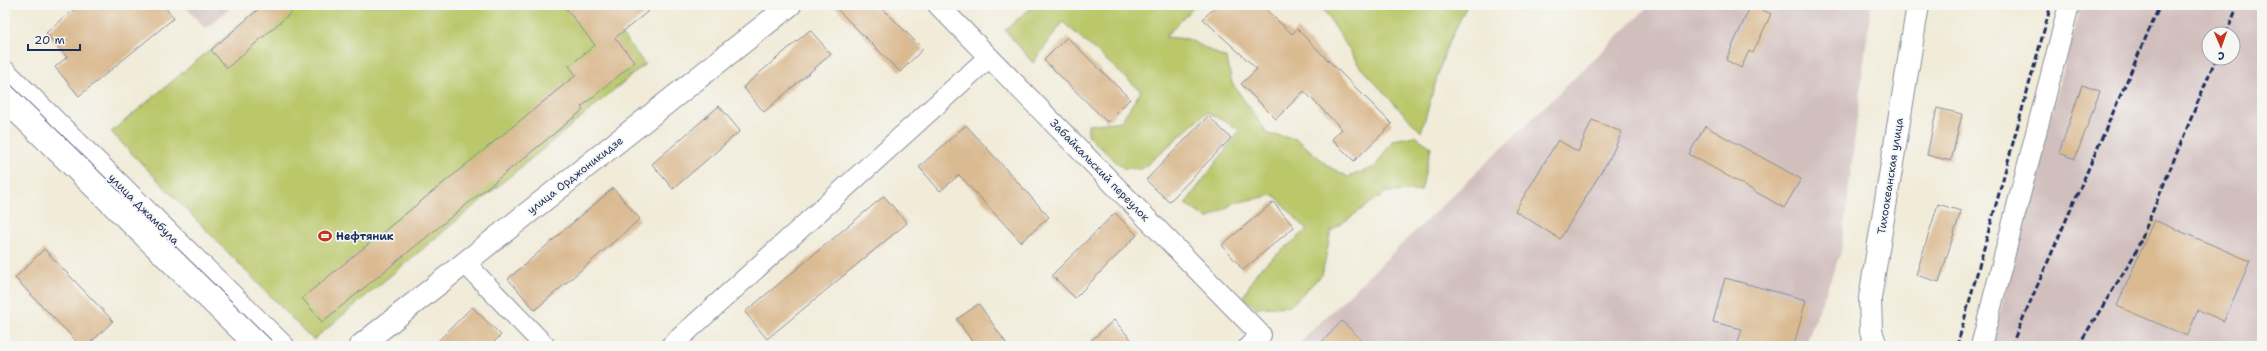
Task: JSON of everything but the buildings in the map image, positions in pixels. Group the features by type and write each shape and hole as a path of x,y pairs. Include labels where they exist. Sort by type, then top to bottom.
{"street":[{"name":"улица Орджоникидзе","path":"360,346 790,5"},
{"name":"Забайкальский переулок","path":"938,5 989,57 1255,340"},
{"name":"Тихоокеанская улица","path":"1876,346 1872,331 1870,298 1918,5"},
{"path":"1980,346 2069,5"},
{"path":"671,346 989,57"},
{"name":"улица Джамбула","path":"5,72 283,346"},
{"name":"улица Джамбула","path":"5,100 257,346"},
{"path":"465,263 545,346"}],"shaded area":[{"path":"184,5 234,5 205,29"},
{"path":"1650,5 1871,5 1841,252 1805,346 1296,346"},
{"path":"2080,5 2262,5 2262,346 1991,346"}],"green space":[{"name":"Нефтяник","path":"264,5 598,5 645,64 313,340 111,132"},
{"path":"1034,5 1196,5 1165,37 1188,39 1227,59 1232,83 1268,134 1297,139 1328,166 1348,177 1375,167 1393,140 1415,136 1431,147 1421,191 1386,192 1331,231 1322,275 1290,306 1256,308 1243,297 1258,270 1307,230 1274,195 1234,203 1208,219 1185,204 1240,130 1207,112 1142,169 1123,168 1088,136 1088,125 1121,121 1141,91 1063,22 1033,63 1005,30"},
{"path":"1321,5 1467,5 1445,51 1421,132 1360,67"}],"tram line":[{"path":"5,79 277,346"}],"railway":[{"path":"1957,346 2051,5"},
{"path":"2011,346 2160,5"},
{"path":"2229,26 2238,5"},
{"path":"2078,346 2135,254 2213,66"}],"place":[{"name":"Нефтяник","path":"325,236"}]}
